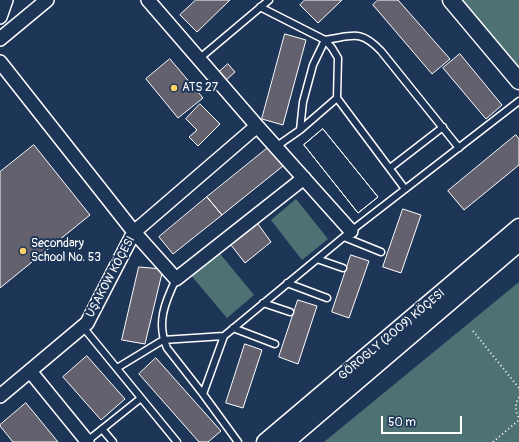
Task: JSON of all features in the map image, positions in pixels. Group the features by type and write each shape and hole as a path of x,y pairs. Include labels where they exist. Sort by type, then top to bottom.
{"street":[{"path":"0,39 47,0"},
{"path":"148,0 200,58 257,126 277,146 348,234"},
{"path":"451,0 519,81"},
{"path":"0,62 134,232 176,279 304,178"},
{"name":"UŞAKOW KÖÇESI","path":"0,396 87,323 134,232 257,126"},
{"name":"GÖROGLY (2009) KÖÇESI","path":"265,442 519,227"},
{"name":"GÖROGLY (2009) KÖÇESI","path":"286,442 519,243"},
{"path":"30,371 86,441"}],"lane":[{"path":"200,58 269,0"},
{"path":"260,7 325,40 332,48 338,58 337,98 405,189"},
{"path":"325,40 355,35 364,37 373,42 459,148"},
{"path":"300,130 303,102 313,65 325,40"},
{"path":"277,146 300,130 337,98"},
{"path":"203,394 224,336 348,234 519,101"},
{"path":"390,168 442,127"},
{"path":"348,234 381,252"},
{"path":"317,259 343,268"},
{"path":"176,279 167,298 161,323 163,340 167,348 238,442"},
{"path":"287,283 327,298"},
{"path":"263,303 290,312"},
{"path":"83,327 177,442"},
{"path":"233,328 275,344"},
{"path":"117,368 163,340 224,336"},
{"path":"86,441 141,398"},
{"path":"102,429 113,442"}],"path":[{"path":"473,331 519,388"},
{"path":"493,442 519,419 516,404 519,397"}],"green space":[{"path":"450,0 519,0 519,84"},
{"path":"296,199 328,239 302,260 271,220"},
{"path":"217,250 254,295 227,318 189,273"},
{"path":"519,282 519,442 324,442"}],"building":[{"path":"196,0 230,0 197,32 180,15"},
{"path":"305,0 342,0 318,23 300,5"},
{"path":"378,0 398,0 450,59 432,74 373,5"},
{"path":"285,34 306,40 283,125 262,119"},
{"path":"460,54 502,105 486,119 443,68"},
{"name":"ATS 27","path":"170,59 203,98 178,118 146,79"},
{"path":"228,64 235,72 224,82 217,74"},
{"path":"200,104 220,124 198,146 189,137 197,130 186,119"},
{"path":"323,129 378,197 358,213 304,145"},
{"path":"323,129 378,197 358,213 304,145"},
{"path":"516,135 519,139 519,165 464,210 448,191"},
{"name":"Secondary School No. 53","path":"34,145 90,215 0,288 0,172"},
{"path":"269,147 283,166 222,215 207,197"},
{"path":"207,197 222,215 173,254 159,237"},
{"path":"403,209 421,215 401,273 383,267"},
{"path":"258,224 271,242 245,263 231,245"},
{"path":"351,255 369,261 349,318 332,312"},
{"path":"139,267 163,269 145,344 122,340"},
{"path":"298,300 317,306 298,364 279,357"},
{"path":"245,344 262,350 243,408 226,403"},
{"path":"87,356 125,399 101,420 63,377"},
{"path":"156,358 221,431 208,442 199,442 139,374"},
{"path":"26,403 58,442 13,442 0,425"}],"place":[{"name":"ATS 27","path":"174,88"},
{"name":"Secondary School No. 53","path":"23,251"}]}
